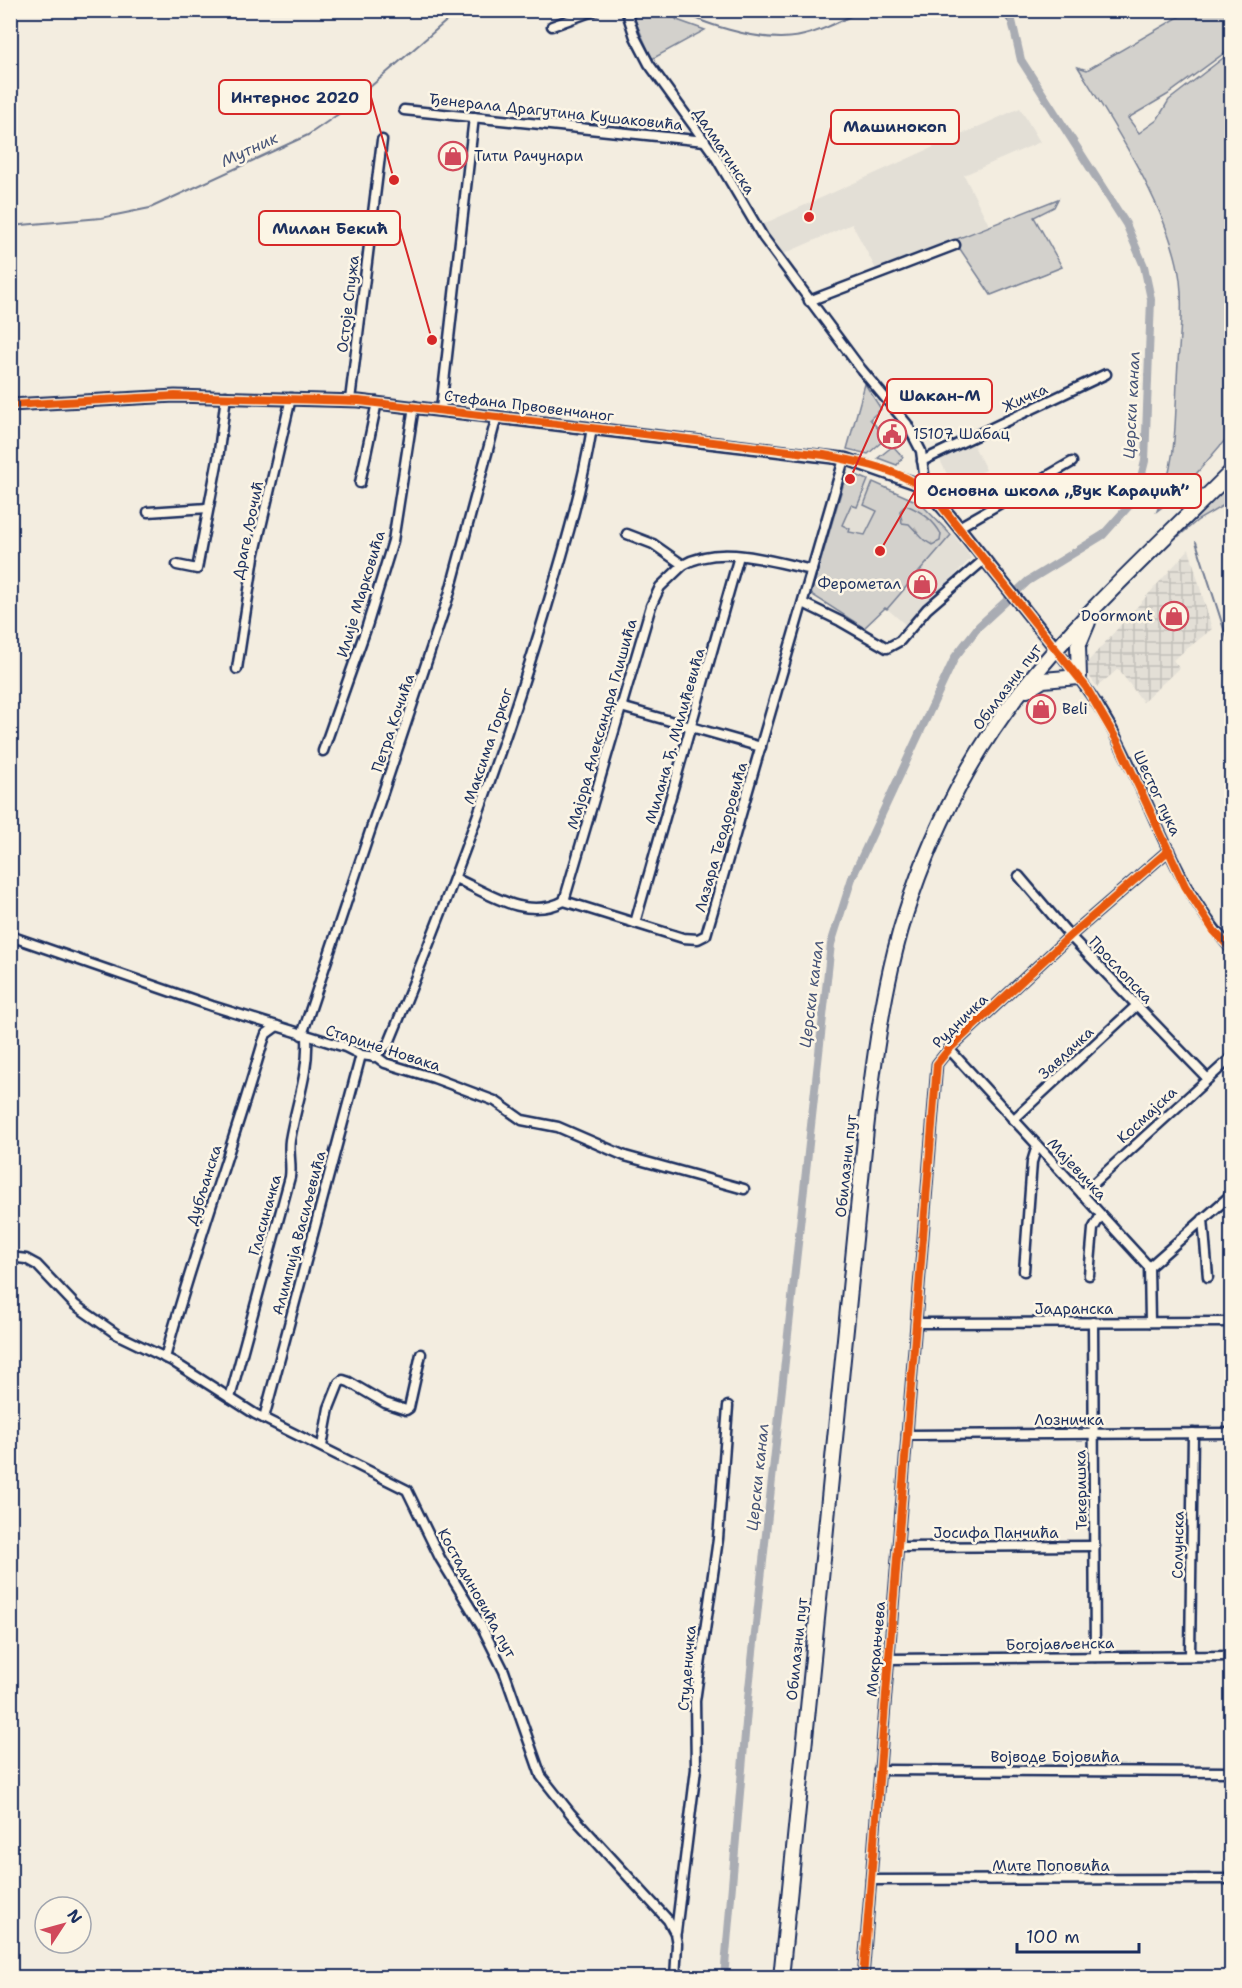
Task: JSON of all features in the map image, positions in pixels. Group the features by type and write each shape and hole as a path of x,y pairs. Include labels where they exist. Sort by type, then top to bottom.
{"main road":[{"name":"Обилазни пут","path":"781,1977 863,1150 881,1014 898,938 921,869 964,781 1018,695 1056,649 1232,471"},
{"path":"1018,695 1043,680 1079,677 1078,646 1091,613"}],"street":[{"path":"552,26 596,10"},
{"name":"Далматинска","path":"626,10 635,38 649,64 705,141 755,225 809,301 907,424 917,441 926,489"},
{"name":"Ђенерала Драгутина Кушаковића","path":"404,110 705,141"},
{"path":"441,409 474,117"},
{"name":"Остоје Спужа","path":"350,400 382,140"},
{"path":"809,301 955,245"},
{"name":"Жичка","path":"922,460 1106,375"},
{"name":"Стефана Првовенчаног","path":"10,405 152,396 350,400 441,409 844,459 912,481 926,489 1056,649"},
{"path":"177,566 197,569 226,396"},
{"name":"Драге Љочић","path":"237,669 254,557 291,398"},
{"path":"360,483 377,402"},
{"name":"Илије Марковића","path":"322,751 370,617 393,541 414,406"},
{"name":"Петра Кочића","path":"305,1036 449,595 497,416"},
{"name":"Максима Горког","path":"373,1057 389,1043 455,879 505,741 580,490 592,428"},
{"name":"Лазара Теодоровића","path":"564,901 683,938 698,939 706,935 844,459"},
{"path":"959,527 1072,462"},
{"path":"148,512 208,508"},
{"path":"627,534 653,544 683,565 702,558 739,556 812,570"},
{"name":"Милана Ђ. Милићевића","path":"635,923 693,728 739,556"},
{"path":"803,603 887,648 900,641 927,609 985,559"},
{"name":"Мајора Александра Глишића","path":"564,901 656,594 665,581 683,565"},
{"name":"Шестог пука","path":"1056,649 1079,677 1118,741 1199,911 1232,950"},
{"path":"621,707 761,747"},
{"name":"Рудничка","path":"917,1323 937,1064 949,1049 1070,936 1169,850"},
{"name":"Прослопска","path":"1019,876 1070,936 1207,1078"},
{"path":"455,879 507,902 531,909 548,908 564,901"},
{"name":"Старине Новака","path":"10,936 305,1036 350,1048 361,1055 373,1057 495,1101 522,1120 558,1127 625,1156 744,1189"},
{"name":"Завлачка","path":"1013,1120 1136,1006"},
{"name":"Дубљанска","path":"165,1358 219,1179 243,1113 263,1042 266,1034 277,1026"},
{"name":"Гласиначка","path":"230,1398 290,1177 293,1161 290,1143 304,1080 305,1036"},
{"name":"Мајевичка","path":"949,1049 1149,1267"},
{"name":"Алимпија Васиљевића","path":"264,1418 361,1055"},
{"name":"Космајска","path":"1082,1194 1232,1057"},
{"path":"1024,1271 1032,1162 1037,1146"},
{"path":"1150,1322 1149,1267 1232,1194"},
{"path":"1089,1275 1093,1229 1101,1215"},
{"path":"1203,1219 1208,1277"},
{"name":"Костадиновића пут","path":"10,1257 26,1259 37,1265 90,1317 125,1339 165,1358 264,1418 407,1490 440,1558 482,1627 504,1671 541,1776 599,1846 668,1920 675,1933"},
{"name":"Текеришка","path":"1093,1322 1095,1657"},
{"name":"Јадранска","path":"917,1323 1232,1322"},
{"name":"Мокрањчева","path":"863,1977 917,1323"},
{"path":"321,1446 329,1408 339,1383 343,1380 349,1382 392,1406 406,1410 409,1408 421,1354"},
{"name":"Студеничка","path":"675,1933 696,1769 695,1701 718,1539 728,1406"},
{"name":"Солунска","path":"1190,1656 1193,1433"},
{"name":"Лозничка","path":"907,1435 1232,1433"},
{"name":"Јосифа Панчића","path":"898,1546 1095,1546"},
{"name":"Богојављенска","path":"889,1659 1232,1656"},
{"name":"Војводе Бојовића","path":"879,1770 1232,1772"},
{"name":"Мите Поповића","path":"871,1880 1232,1879"},
{"path":"675,1933 675,1977"}],"shaded area":[{"path":"1020,108 1040,142 964,175 989,225 877,271 852,224 781,255 761,225"},
{"path":"972,442 986,470 953,486 939,458"},
{"path":"847,472 845,483 853,485 856,475 920,503 953,534 971,558 907,626 885,607 864,628 811,594"},
{"path":"1189,549 1212,629 1173,660 1179,668 1143,702 1118,669 1097,687 1083,667"}],"green space":[{"path":"631,11 670,11 677,20 705,30 652,59"},
{"path":"1189,11 1231,11 1231,48 1167,95 1128,118 1139,133 1157,120 1169,100 1231,52 1231,433 1179,494 1157,511 1168,478 1175,431 1181,317 1180,280 1175,254 1153,198 1124,142 1078,67 1087,70"},
{"path":"1058,199 1054,207 1034,217 1062,267 991,295 954,240"},
{"path":"865,384 881,409 870,419 886,438 868,454 847,449"},
{"path":"893,446 903,457 897,465 878,458"},
{"path":"847,472 846,483 853,485 856,475 868,480 857,507 851,505 842,525 850,529 849,532 865,535 877,511 864,505 873,482 920,503 951,535 887,609 885,608 864,628 811,594"},
{"path":"1231,477 1231,501 1198,520 1178,537"},
{"path":"906,505 930,520 941,534 940,541 932,545 909,524 902,523 900,511"}],"waterway":[{"name":"Мутник","path":"10,226 101,218 150,208 308,135 340,113 459,10"},
{"name":"Мутник","path":"683,10 711,24 768,38 812,33 862,10"},
{"name":"Мутник","path":"999,10 1014,28"},
{"name":"Церски канал","path":"724,1978 749,1688 831,944 852,878 955,657 979,626 1028,581 1103,535 1136,498 1145,461 1151,299 1144,266 1126,224 1021,60 1010,12"},
{"path":"1196,542 1232,654"}],"cycle path":[{"path":"10,405 175,396 359,401 824,455 898,474 935,498 1086,687 1118,742 1185,886 1214,931 1232,950"},
{"path":"863,1978 937,1064 949,1049 1070,936 1169,850"}],"place":[{"name":"Тити Рачунари","path":"453,156"},
{"name":"Интернос 2020","path":"394,180"},
{"name":"Машинокоп","path":"809,217"},
{"name":"Милан Бекић","path":"432,340"},
{"name":"15107 Шабац","path":"892,434"},
{"name":"Шакан-М","path":"850,479"},
{"name":"Основна школа „Вук Караџић”","path":"880,551"},
{"name":"Ферометал","path":"922,584"},
{"name":"Doormont","path":"1174,616"},
{"name":"Beli","path":"1041,709"}]}
